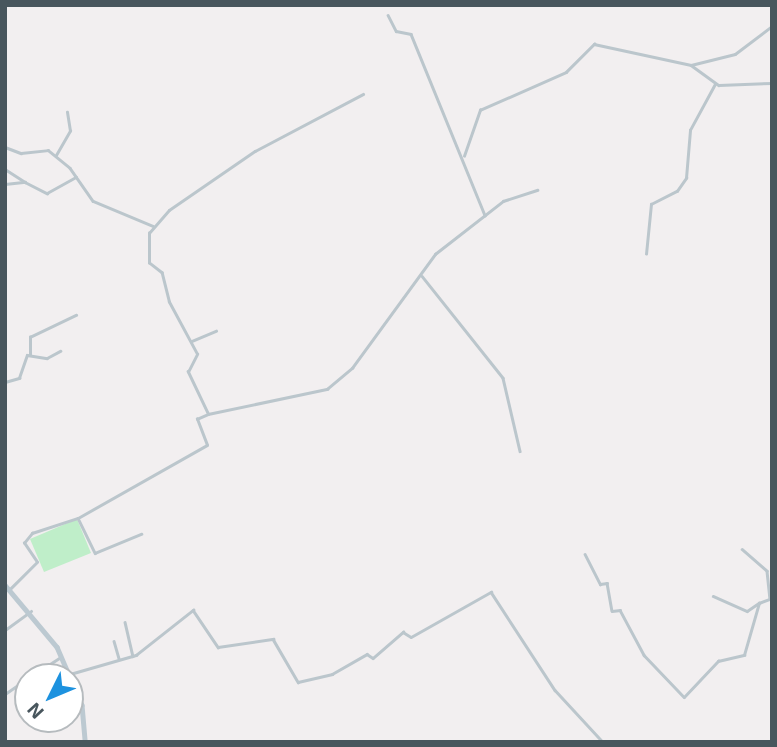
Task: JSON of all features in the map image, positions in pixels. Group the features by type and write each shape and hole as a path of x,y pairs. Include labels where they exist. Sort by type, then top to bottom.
{"main road":[{"path":"7,588 31,611 64,663"}],"street":[{"path":"388,15 396,30 411,34 464,156 485,215"},
{"path":"691,65 735,54 772,26"},
{"path":"464,156 480,110 566,72 594,44 691,65 715,83 772,83"},
{"path":"646,254 651,204 677,191 686,178 690,130 715,83"},
{"path":"208,414 188,372 197,356 192,341 169,302 162,273 149,263 146,242 154,227 255,151 363,94"},
{"path":"56,155 70,131 66,112"},
{"path":"5,146 56,155 93,201 154,227"},
{"path":"5,169 47,194 76,177"},
{"path":"5,184 25,182"},
{"path":"7,588 37,562 26,538 78,518 198,452 208,442 197,419 224,405 248,407 327,389 352,368 435,254 485,215 537,190"},
{"path":"422,275 503,378 520,451"},
{"path":"30,354 30,337 76,315"},
{"path":"192,341 216,331"},
{"path":"5,382 17,380 20,361 30,354 47,358 60,351"},
{"path":"78,518 95,553 141,534"},
{"path":"713,596 747,611 771,598 767,571 742,549"},
{"path":"585,554 600,584 609,587 612,611 620,610 644,655 683,697 718,661 748,650 759,603"},
{"path":"84,669 133,656 195,610 218,647 273,639 297,682 332,674 367,654 373,658 403,632 411,637 491,592 555,690 603,742"},
{"path":"5,630 31,611"},
{"path":"125,622 133,656"},
{"path":"114,640 119,658"},
{"path":"52,663 61,657"}],"green space":[{"path":"77,519 91,553 44,572 30,539"}]}
